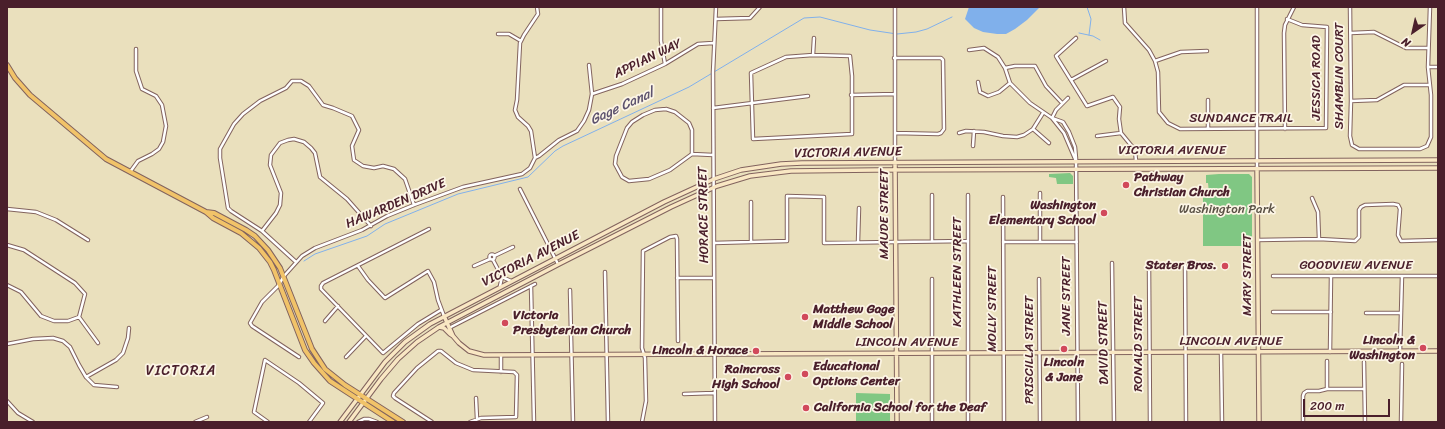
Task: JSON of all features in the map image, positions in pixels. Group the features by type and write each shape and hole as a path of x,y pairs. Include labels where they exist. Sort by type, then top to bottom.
{"main road":[{"path":"7,65 15,78 30,95 99,153 113,163 206,212 213,218 241,233 259,248 270,262 280,283 294,324 310,358 317,368 330,381 393,422"},
{"name":"VICTORIA AVENUE","path":"340,422 378,370 399,347 420,330 500,286 664,202 714,179 741,170 781,164 895,162 1438,160"},
{"name":"MAUDE STREET","path":"895,162 896,422"},
{"name":"VICTORIA AVENUE","path":"349,422 366,398 398,359 417,342 447,323 558,264 671,207 714,188 744,178 772,172 791,171 1438,168"},
{"name":"MARY STREET","path":"1257,169 1259,422"},
{"path":"206,212 214,213 254,236 275,259 284,276 312,349 325,368 334,376 403,422"},
{"name":"LINCOLN AVENUE","path":"444,316 453,336 462,346 473,353 501,356 1003,352 1438,351"},
{"path":"439,328 444,328 453,336"}],"street":[{"path":"537,7 538,14 521,41 518,100 515,110 518,117 528,126 531,131 535,158 559,140 577,131 584,121 590,110 592,94 589,65"},
{"path":"661,7 661,41 665,64"},
{"name":"HORACE STREET","path":"715,422 713,73 716,7"},
{"path":"716,19 750,18 760,7"},
{"name":"MAUDE STREET","path":"895,7 895,162"},
{"name":"SUNDANCE TRAIL","path":"1124,7 1125,22 1149,50 1155,61 1158,72 1158,106 1164,119 1173,127 1180,129 1326,128"},
{"name":"MARY STREET","path":"1257,7 1257,169"},
{"path":"1285,128 1284,33 1287,19 1294,7"},
{"name":"SHAMBLIN COURT","path":"1350,7 1350,136 1352,145 1359,149 1420,149 1427,146 1431,137 1430,85"},
{"path":"1351,101 1377,100 1404,85 1430,85 1428,48 1430,7"},
{"name":"JESSICA ROAD","path":"1287,19 1302,25 1327,27 1326,128"},
{"path":"1351,33 1374,32 1406,48 1428,48"},
{"path":"498,34 506,33 521,41"},
{"path":"813,56 814,38"},
{"path":"1076,38 1056,56 1087,106 1113,97 1120,107 1119,119 1121,133 1135,150 1136,161"},
{"name":"APPIAN WAY","path":"592,94 622,84 665,64 698,44 714,43"},
{"path":"969,50 984,48 998,57 1005,68 1010,83 999,92 988,96 980,92 978,82"},
{"path":"130,172 138,161 159,149 164,142 166,126 162,105 156,96 142,88 136,70 136,49"},
{"path":"1155,61 1182,52 1207,51"},
{"path":"813,56 850,56 852,76 852,134 754,139 751,74 786,57 813,56"},
{"path":"894,58 941,58 943,60 944,129 941,133 895,133"},
{"path":"1071,80 1106,61"},
{"path":"1005,68 1015,66 1035,66 1043,81 1062,103"},
{"path":"1428,67 1438,67"},
{"path":"296,262 262,231 228,208 220,158 220,149 234,124 243,114 260,101 286,88 292,81 301,81 309,86 323,105 352,116 359,130 352,146 354,160 362,166 374,168 383,166 394,169 405,178 414,205"},
{"name":"JANE STREET","path":"1010,83 1030,104 1052,118 1063,122 1075,147 1078,422"},
{"path":"852,95 894,94"},
{"path":"714,108 808,96"},
{"path":"1068,98 1056,110 1052,118 1064,133 1073,158 1076,161"},
{"path":"1208,100 1208,129"},
{"path":"692,154 692,130 688,123 675,112 666,109 655,110 632,122 627,128 616,156 615,164 622,177 629,181 649,179 670,170 692,154 713,155"},
{"path":"959,133 974,131 1011,137 1024,135 1033,129 1044,113"},
{"path":"1033,129 1049,143"},
{"path":"973,146 974,131"},
{"path":"1097,136 1121,133"},
{"path":"262,231 276,214 280,205 281,193 270,165 271,155 280,143 294,139 304,142 311,148 314,153 320,177 347,199 371,226"},
{"name":"HAWARDEN DRIVE","path":"299,357 251,325 251,322 261,304 296,262 315,248 371,226 387,216 414,205 463,187 522,174 530,168 535,158"},
{"path":"520,189 558,264"},
{"path":"1040,193 1040,242"},
{"name":"KATHLEEN STREET","path":"968,194 968,422"},
{"path":"932,195 932,241"},
{"path":"714,243 787,241 787,196 824,197 824,243 968,241"},
{"name":"MOLLY STREET","path":"1003,197 1004,422"},
{"path":"1312,198 1318,212 1319,239"},
{"path":"751,202 751,242"},
{"path":"1258,240 1319,239 1355,241 1359,237 1359,210 1361,207 1365,205 1393,204 1398,205 1400,209 1398,235 1401,241 1438,240"},
{"path":"858,242 859,208"},
{"path":"7,209 36,212 56,220 88,240"},
{"path":"429,229 323,283 321,289 383,353 426,318 441,310"},
{"path":"642,422 646,401 645,358 642,348 643,251 670,237 676,236 678,239 678,341"},
{"path":"1003,242 1077,242"},
{"path":"7,245 24,250 75,283 85,294 79,317"},
{"path":"474,266 490,259 490,255 494,256 513,247"},
{"path":"494,256 493,260 502,277 511,281"},
{"name":"DAVID STREET","path":"1112,263 1114,422"},
{"path":"1185,264 1186,422"},
{"name":"LINCOLN AVENUE","path":"358,265 363,274 386,298 428,271 434,282 438,300 444,316"},
{"name":"RONALD STREET","path":"1149,265 1150,422"},
{"path":"606,272 608,422"},
{"name":"GOODVIEW AVENUE","path":"1273,276 1438,276"},
{"path":"1400,352 1402,276"},
{"path":"500,286 502,277"},
{"path":"1330,352 1331,277"},
{"path":"677,278 714,278"},
{"path":"932,279 932,422"},
{"name":"PRISCILLA STREET","path":"1039,279 1040,422"},
{"path":"449,328 535,284"},
{"path":"7,285 21,292 41,316 54,321 68,320 79,317"},
{"path":"531,286 534,422"},
{"path":"570,290 572,422"},
{"path":"324,321 338,306"},
{"path":"1273,312 1331,312"},
{"path":"1366,313 1401,313"},
{"path":"79,317 98,343"},
{"path":"86,377 116,360 123,353 128,338 129,328"},
{"path":"346,357 366,336"},
{"path":"7,344 33,339 53,338 63,341 70,347 86,377 94,385 117,387"},
{"path":"432,422 393,396 407,377 438,351 443,352 456,363 473,370 514,372 517,375 517,415 514,418 477,419 470,422"},
{"path":"1221,351 1222,422"},
{"path":"501,356 501,372"},
{"path":"268,422 254,412 265,360 299,383 323,403 309,422"},
{"path":"1327,361 1327,389"},
{"path":"1364,362 1365,422"},
{"path":"1401,422 1402,364"},
{"path":"1303,422 1304,393 1307,391 1319,392 1327,389 1364,389"},
{"path":"684,394 714,393"},
{"path":"476,398 477,419"},
{"path":"7,401 18,413 33,422"},
{"path":"195,422 207,417"},
{"path":"359,421 369,418 377,422"}],"green space":[{"path":"1070,173 1073,176 1073,184 1057,184 1056,178 1049,177 1049,174"},
{"name":"Washington Park","path":"1249,174 1252,177 1252,246 1203,246 1203,196 1209,193 1208,183 1206,183 1206,175"},
{"path":"856,393 890,394 890,422 856,422"}],"water":[{"path":"969,7 1040,7 1015,29 1006,34 997,34 983,32 974,28 965,19"}],"waterway":[{"path":"1087,7 1091,19 1089,35"},
{"name":"Gage Canal","path":"304,261 315,254 367,236 385,224 458,194 528,177 555,151 563,146 689,87 804,18 820,17 870,30 897,34 927,29 952,17"},
{"path":"1079,33 1093,36 1100,40"}],"place":[{"name":"Pathway Christian Church","path":"1126,185"},
{"name":"Washington Elementary School","path":"1104,213"},
{"name":"Stater Bros.","path":"1225,266"},
{"name":"Matthew Gage Middle School","path":"805,317"},
{"name":"Victoria Presbyterian Church","path":"505,323"},
{"name":"Lincoln & Washington","path":"1423,348"},
{"name":"Lincoln & Jane","path":"1064,349"},
{"name":"Lincoln & Horace","path":"756,351"},
{"name":"Educational Options Center","path":"805,374"},
{"name":"Raincross High School","path":"788,377"},
{"name":"California School for the Deaf","path":"806,408"}],"district":[{"name":"VICTORIA","path":"181,371"}]}
